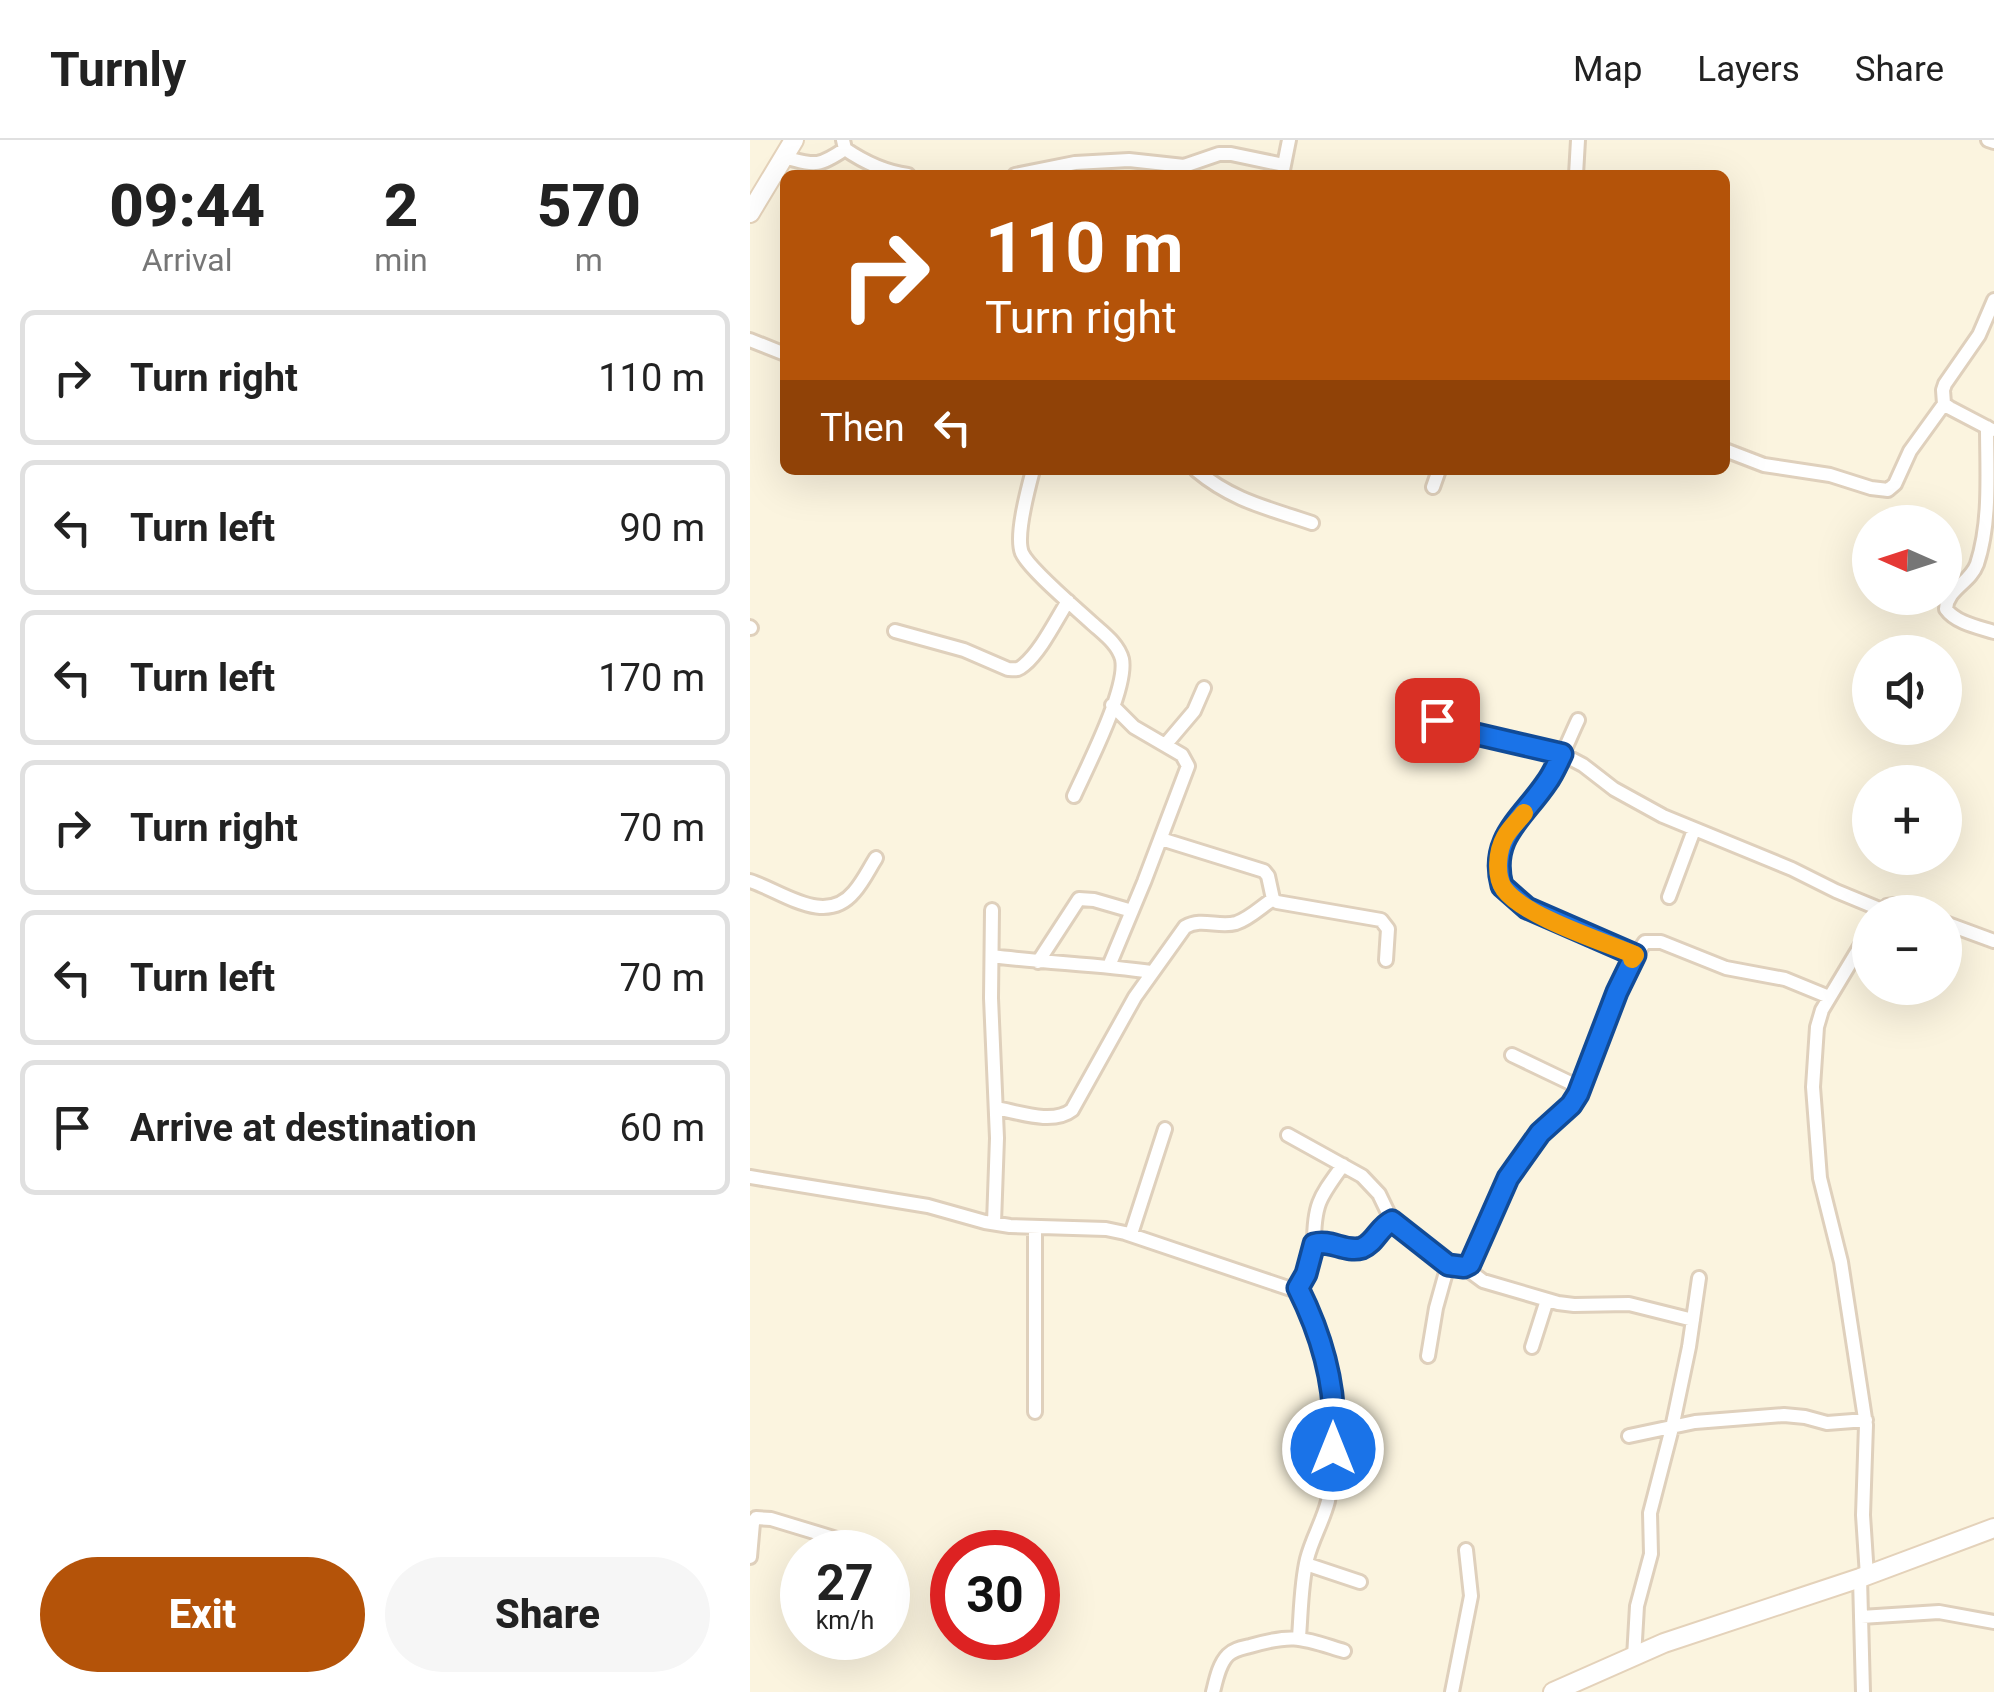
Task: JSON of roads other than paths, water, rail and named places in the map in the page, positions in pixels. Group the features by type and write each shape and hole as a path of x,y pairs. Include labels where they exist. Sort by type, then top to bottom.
{"main road":[{"path":"750,213 794,140"},
{"path":"1552,1692 1664,1643 1863,1577 1994,1528"}],"street":[{"path":"1040,170 1076,163 1094,168 1130,160 1184,166 1231,154 1283,170 1290,140"},
{"path":"1576,170 1578,140"},
{"path":"783,157 821,164 844,144 888,170"},
{"path":"1730,452 1764,465 1830,475 1888,490 1896,484 1910,451 1944,404 1946,384 1993,307"},
{"path":"750,340 780,352"},
{"path":"1944,404 1990,429 1981,548 1972,574 1949,596 1946,609 1960,620 1994,632"},
{"path":"1032,475 1020,538 1022,554 1117,647 1122,658 1112,705 1074,796"},
{"path":"1202,475 1248,504 1312,523"},
{"path":"1432,487 1437,475"},
{"path":"895,630 1016,670 1034,653 1068,601"},
{"path":"1166,744 1194,712 1204,688"},
{"path":"1108,966 1188,766 1182,755 1134,727 1112,705"},
{"path":"1437,720 1476,734 1562,754 1663,816 1852,898"},
{"path":"1578,720 1548,781 1504,837 1498,860 1502,886 1527,908 1635,955"},
{"path":"1669,896 1694,830"},
{"path":"1161,840 1264,872 1272,898"},
{"path":"750,880 816,908 828,908 854,893 876,858"},
{"path":"1272,898 1287,905 1380,920 1388,929 1386,960"},
{"path":"996,1108 1066,1116 1151,972 1185,928 1192,923 1238,922 1272,898"},
{"path":"1038,962 1079,899 1132,911"},
{"path":"992,910 994,1223"},
{"path":"1962,929 1994,941"},
{"path":"1464,1267 1473,1259 1508,1178 1540,1133 1571,1105 1617,992 1645,942 1661,942 1726,968 1785,980 1829,998"},
{"path":"992,956 1151,972"},
{"path":"1852,960 1822,1010 1813,1076 1820,1178 1841,1262 1866,1420 1863,1692"},
{"path":"1512,1056 1580,1088"},
{"path":"1131,1234 1165,1129"},
{"path":"1288,1135 1372,1185 1392,1221 1448,1265 1464,1267 1483,1281 1574,1305 1629,1304 1693,1320"},
{"path":"1298,1288 1314,1244 1317,1204 1344,1165"},
{"path":"750,1177 928,1206 994,1223 1131,1234 1283,1288 1298,1288"},
{"path":"1314,1244 1363,1248 1386,1222 1392,1221"},
{"path":"1034,1412 1035,1227"},
{"path":"1428,1356 1448,1265"},
{"path":"1634,1657 1637,1606 1652,1554 1650,1513 1672,1428 1699,1278"},
{"path":"1298,1288 1316,1328 1336,1424 1329,1494 1306,1564 1299,1637"},
{"path":"1532,1347 1548,1300"},
{"path":"1629,1436 1694,1422 1784,1415 1827,1423 1866,1420"},
{"path":"750,1558 756,1518 807,1530"},
{"path":"1452,1692 1471,1596 1466,1550"},
{"path":"1306,1564 1360,1582"},
{"path":"1861,1617 1939,1612 1994,1622"},
{"path":"1212,1692 1221,1666 1233,1651 1274,1639 1299,1637 1344,1651"}]}
